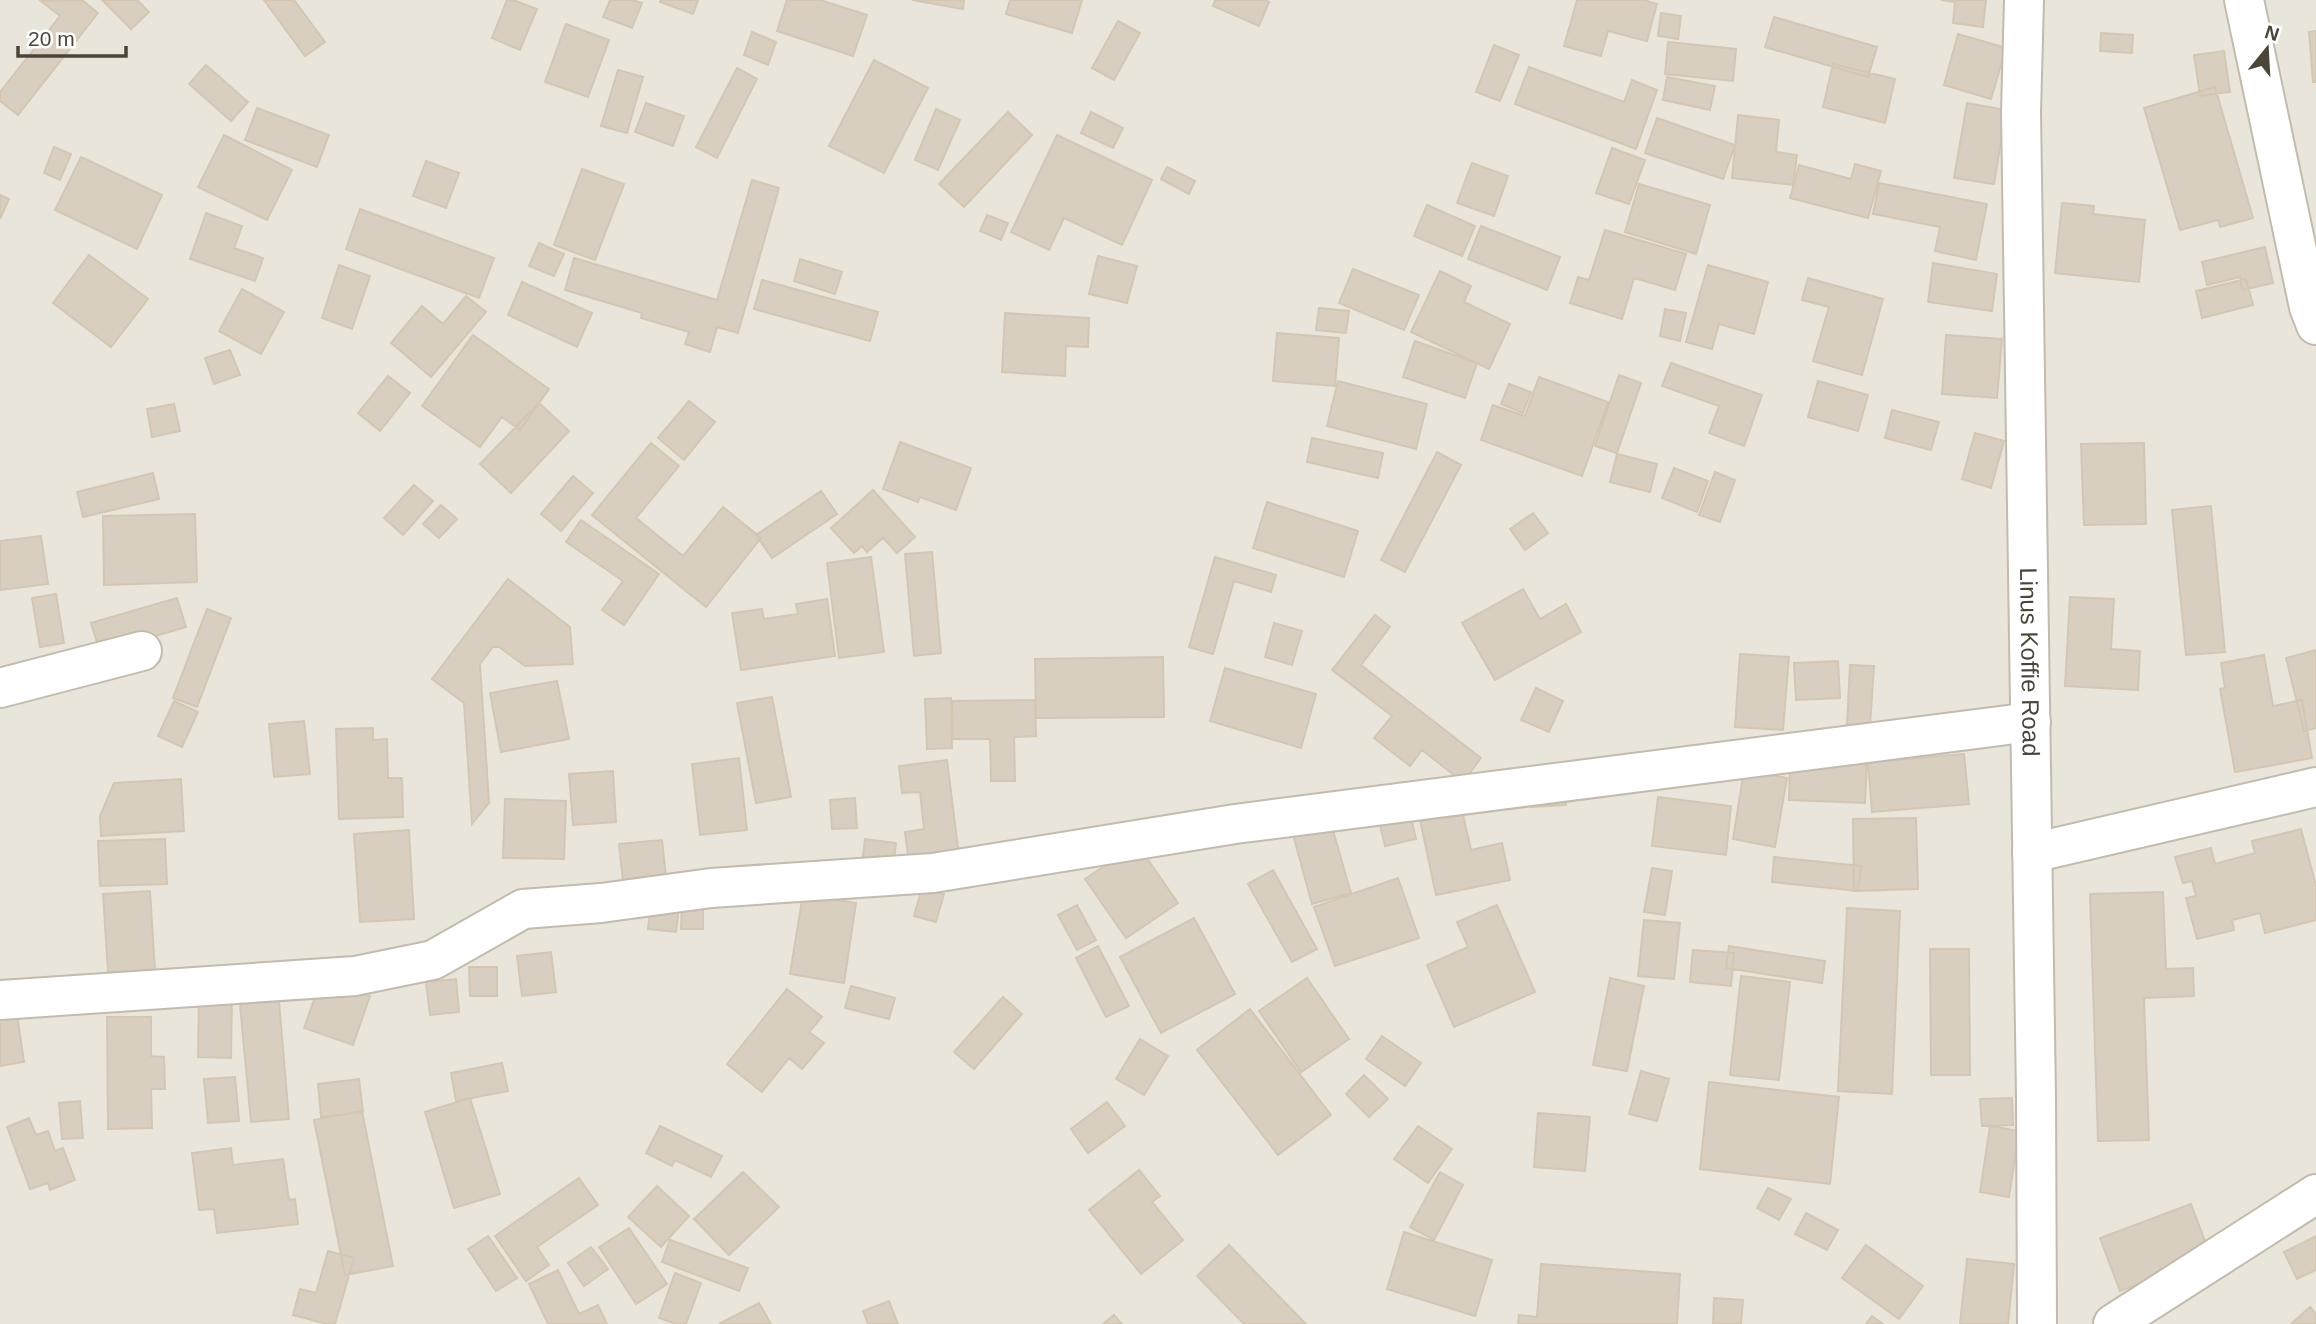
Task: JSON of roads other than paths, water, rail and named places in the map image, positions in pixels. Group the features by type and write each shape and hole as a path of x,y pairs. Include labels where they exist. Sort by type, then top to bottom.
{"street":[{"name":"Linus Koffie Road","path":"2024,0 2021,112 2037,1324"},
{"path":"2244,0 2309,307 2316,325"},
{"path":"0,688 142,651"},
{"path":"0,1000 355,976 433,960 523,909 711,888 933,873 1235,824 2031,722"},
{"path":"2032,853 2316,787"},
{"path":"2113,1324 2316,1194"}]}
